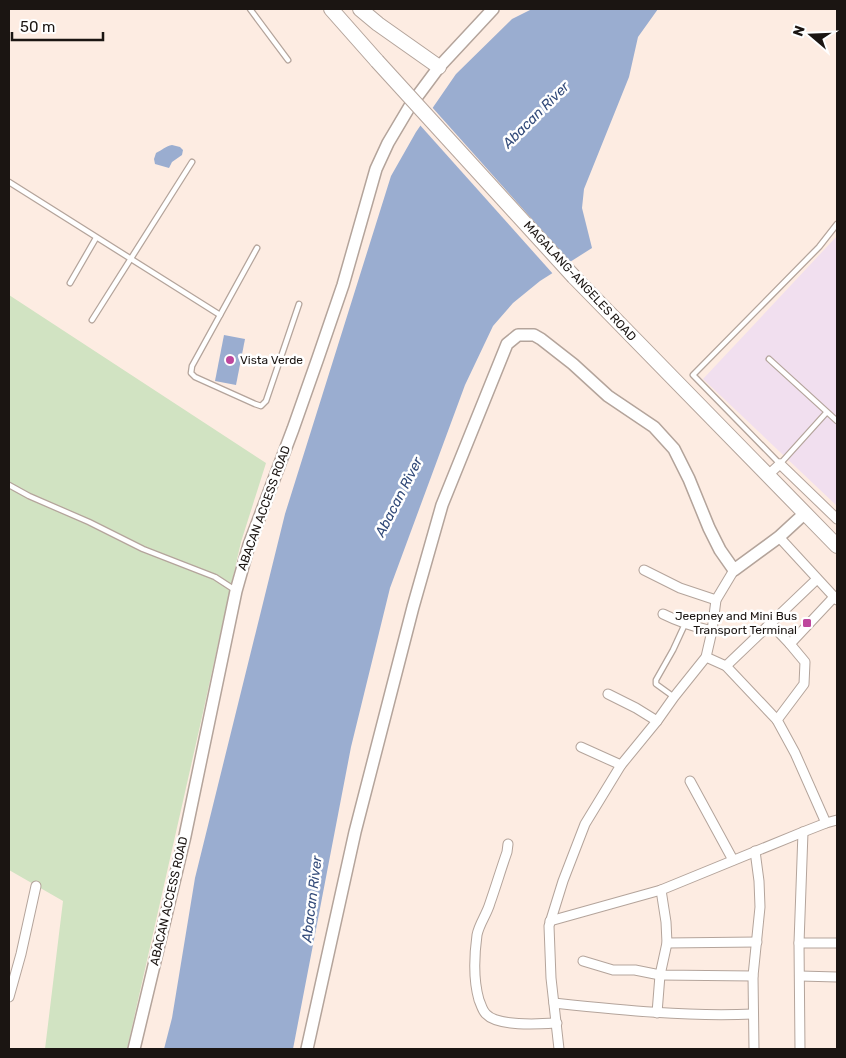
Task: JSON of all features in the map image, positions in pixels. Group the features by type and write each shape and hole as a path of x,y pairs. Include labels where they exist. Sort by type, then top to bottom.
{"main road":[{"name":"MAGALANG-ANGELES ROAD","path":"331,9 574,277 837,546"},
{"path":"360,9 439,67"}],"street":[{"name":"ABACAN ACCESS ROAD","path":"134,1049 185,836 236,591 249,545 293,429 343,285 376,169 388,143 410,106 439,67 493,9"},
{"path":"307,1049 355,832 413,607 442,505 507,344 518,336 534,335 541,338 608,396 654,427 674,449 689,479 712,536 734,570"},
{"path":"768,475 780,464 837,519"},
{"path":"560,1049 550,971 549,926 563,881 586,824 621,765 706,657 716,600 734,570 805,514"},
{"path":"779,536 836,599 790,644"},
{"path":"644,570 680,588 716,600"},
{"path":"726,666 817,579"},
{"path":"663,614 685,624 712,631"},
{"path":"771,624 805,662 804,684 777,720"},
{"path":"706,657 726,666 777,720 795,753 826,823"},
{"path":"608,694 657,721"},
{"path":"580,747 621,765"},
{"path":"690,781 734,860"},
{"path":"550,921 661,890 837,820"},
{"path":"800,1049 799,944 803,832"},
{"path":"508,844 490,904 478,934 474,973 475,987 481,1006 486,1014 493,1018 530,1025 557,1023"},
{"path":"754,1049 753,976 760,907 755,851"},
{"path":"9,997 36,886"},
{"path":"657,1013 660,975 667,943 661,890"},
{"path":"667,943 757,942"},
{"path":"799,944 837,943"},
{"path":"583,961 613,970 635,970 660,975 753,976"},
{"path":"800,976 837,977"},
{"path":"554,1003 657,1013 753,1014"}],"lane":[{"path":"250,9 288,60"},
{"path":"92,320 192,162"},
{"path":"9,182 220,315"},
{"path":"826,413 780,464 692,375 819,247 837,224"},
{"path":"70,283 96,238"},
{"path":"257,248 192,366 191,373 195,377 261,406 266,401 299,304"},
{"path":"769,359 837,421"},
{"path":"9,485 143,549 215,577 236,591"},
{"path":"674,697 656,684 656,680 685,624"}],"shaded area":[{"path":"837,236 837,506 703,379"}],"green space":[{"path":"9,295 266,463 241,542 127,1049 45,1049 63,901 9,870"}],"water":[{"name":"Abacan River","path":"532,9 658,9 638,37 629,77 584,189 582,208 592,248 540,281 513,303 493,326 465,385 390,588 351,747 293,1049 164,1049 172,1018 195,878 285,514 391,176 416,132 456,74 512,19"},
{"path":"172,145 183,150 182,155 172,162 169,168 155,164 156,153"},
{"name":"Vista Verde","path":"224,335 245,339 236,385 215,381"}],"pier":[{"path":"431,106 572,264 554,275 419,124"}],"place":[{"name":"Vista Verde","path":"230,360"},
{"name":"Jeepney and Mini Bus Transport Terminal","path":"807,623"}]}
